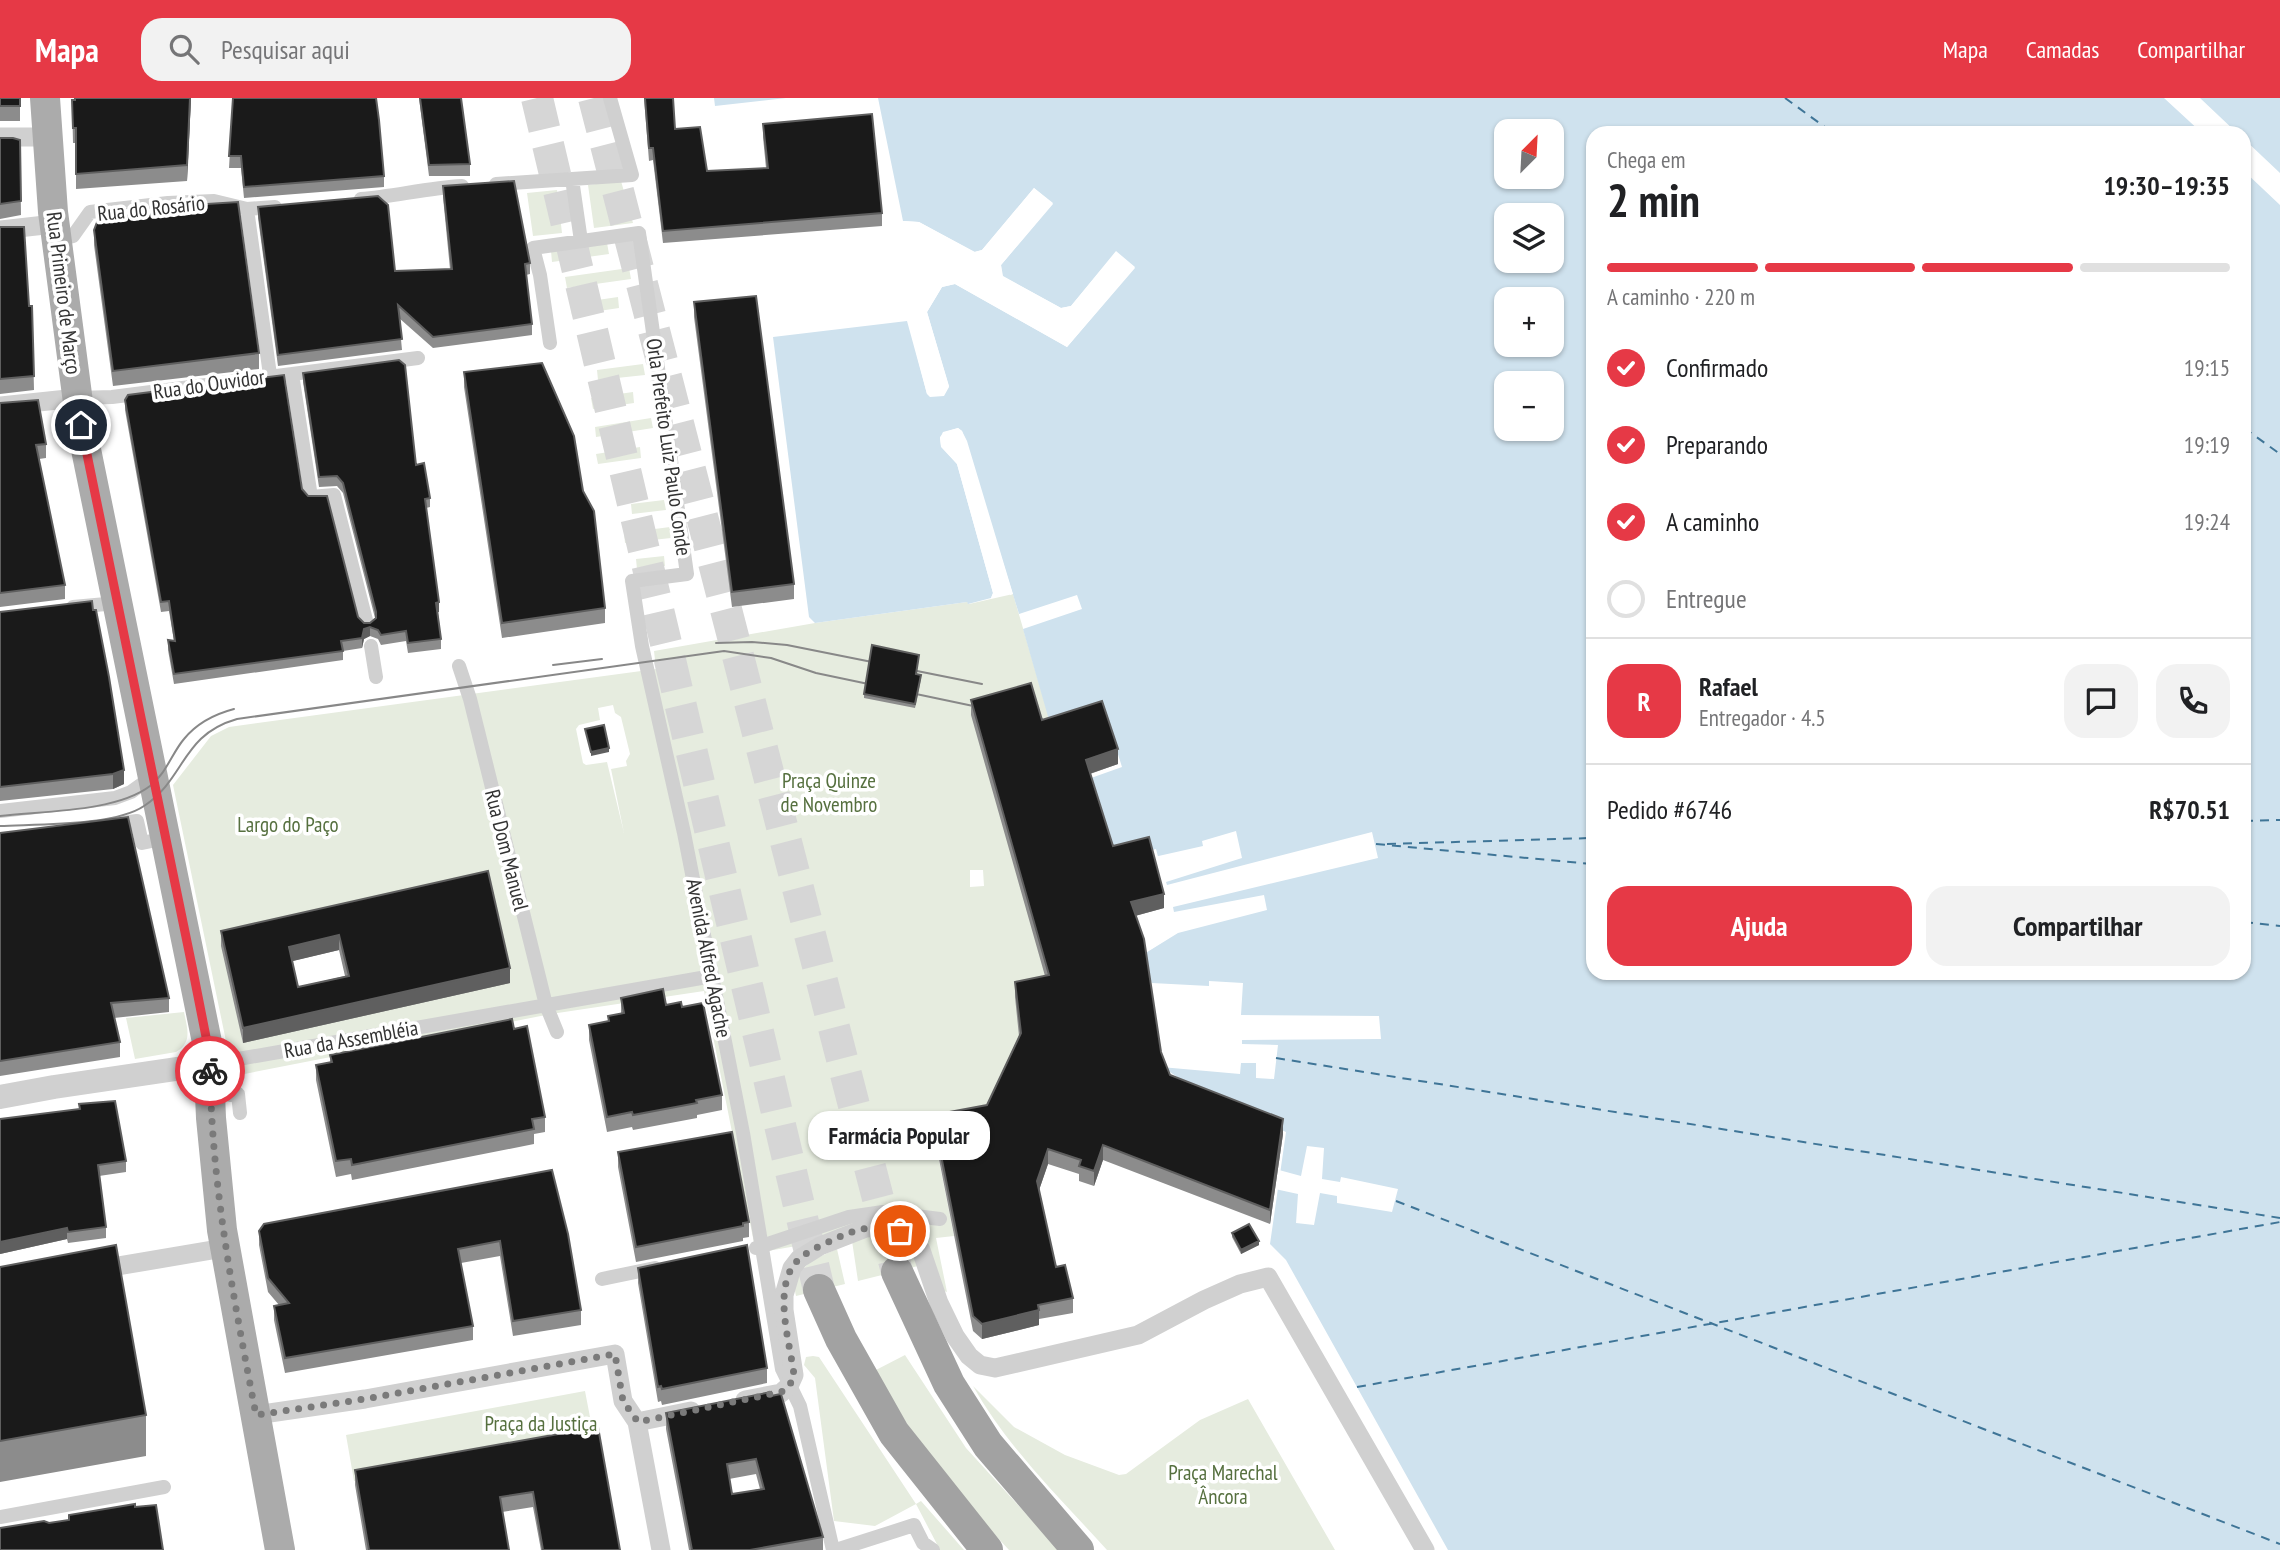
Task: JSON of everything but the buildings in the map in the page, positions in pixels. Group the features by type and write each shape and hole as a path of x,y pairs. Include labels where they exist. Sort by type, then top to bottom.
{"highway":[{"path":"897,1272 949,1384 988,1444 1078,1550"},
{"path":"819,1290 841,1339 894,1433 986,1550"}],"main road":[{"name":"Rua Primeiro de Março","path":"45,98 55,232 85,450 142,714 152,777 203,1022 210,1064 211,1118 223,1239 280,1550"}],"street":[{"path":"343,201 397,196 432,188 632,175 610,98"},
{"path":"0,137 47,137"},
{"path":"572,179 581,241"},
{"name":"Rua do Rosário","path":"0,230 55,232 74,236 90,212 169,203 214,201 247,209 288,206"},
{"path":"247,209 271,376"},
{"name":"Orla Prefeito Luiz Paulo Conde","path":"550,343 540,275 533,248 639,233 687,574 632,581 647,671"},
{"name":"Rua do Ouvidor","path":"0,406 112,397 418,358"},
{"path":"292,374 311,497 334,495 367,624"},
{"path":"65,608 117,603"},
{"path":"371,646 376,677"},
{"name":"Rua Dom Manuel","path":"459,666 473,712 546,1005 557,1032"},
{"name":"Avenida Alfred Agache","path":"647,671 684,833 751,1249 782,1369 800,1406 835,1550 914,1525 923,1543 933,1550"},
{"path":"0,811 116,798 131,792 152,777"},
{"path":"96,826 137,821 142,843 166,838"},
{"name":"Rua da Assembléia","path":"0,1097 210,1064 706,977"},
{"path":"230,1095 238,1094 240,1113"},
{"path":"751,1249 849,1217 883,1212 940,1219"},
{"path":"730,1403 781,1392 789,1387 794,1375 784,1295 792,1268 799,1259 820,1246 866,1228 886,1227 910,1237 921,1250 939,1303 955,1336 969,1356 980,1365 995,1368 1138,1335 1240,1284 1268,1277 1425,1550"},
{"path":"78,1273 223,1239"},
{"path":"602,1279 670,1265"},
{"path":"256,1415 365,1399 615,1354 623,1401 638,1422 661,1550"},
{"path":"638,1422 704,1409"},
{"path":"0,1517 164,1487"}],"green space":[{"path":"621,181 633,223 594,228 588,185"},
{"path":"557,190 562,233 533,236 527,193"},
{"path":"607,243 609,254 552,262 551,251"},
{"path":"629,268 631,279 567,288 565,277"},
{"path":"618,297 619,308 572,315 570,304"},
{"path":"643,364 645,375 598,380 597,370"},
{"path":"633,392 634,403 593,409 591,398"},
{"path":"651,418 653,428 596,437 595,427"},
{"path":"640,447 641,458 598,464 596,454"},
{"path":"664,500 666,510 632,514 631,504"},
{"path":"670,527 671,538 625,543 624,533"},
{"path":"664,556 665,566 637,569 636,559"},
{"name":"Praça Quinze de Novembro","path":"1013,594 1053,731 1049,990 987,1120 933,1130 954,1236 936,1238 947,1292 944,1291 927,1248 906,1227 756,1253 704,991 551,1014 229,1077 227,1046 173,785 211,736 229,727 656,669 654,651 815,623 967,602 969,604","holes":["613,705 615,713 621,717 630,754 626,761 627,766 611,769 624,833 607,762 586,765 583,763 576,729 579,725 600,720 598,708","970,870 983,870 984,886 970,887","488,886 243,1043 288,931"]},
{"path":"184,1012 188,1034 181,1048 176,1052 135,1059 126,1018"},
{"path":"865,1236 898,1240 910,1250 918,1266 858,1281 852,1241"},
{"path":"837,1249 845,1284 796,1296 796,1279 800,1272 813,1261"},
{"path":"905,1355 966,1448 1059,1550 1009,1550 952,1488 898,1411 874,1371"},
{"path":"806,1357 819,1357 916,1504 875,1526 834,1521 815,1378 804,1365"},
{"name":"Praça Marechal Âncora","path":"973,1386 1014,1427 1065,1455 1119,1475 1126,1474 1200,1420 1248,1399 1335,1550 1107,1550 1018,1451"},
{"name":"Praça da Justiça","path":"585,1391 594,1438 354,1481 346,1435"},
{"path":"921,1501 964,1550 940,1550 916,1504"}],"water":[{"path":"714,98 786,98 715,106"},
{"path":"878,98 2164,98 2194,126 1586,126 1586,980 2251,980 2251,178 2280,205 2280,1550 1448,1550 1286,1260 1270,1244 1286,1132 1204,1095 1164,1068 1145,953 1178,932 1156,849 1114,859 1091,778 1122,767 1105,713 1051,727 1023,629 1082,609 1077,595 1019,614 962,431 958,428 943,432 940,438 941,446 957,464 993,593 991,598 968,604 967,602 815,623 809,617 773,337 907,321 927,394 943,396 949,386 927,312 942,287 955,284 1067,347 1135,268 1116,252 1071,306 1061,308 1002,276 1001,265 1053,204 1034,188 982,250 975,252 919,222 903,221"},
{"path":"2200,98 2280,98 2280,173 2251,146 2251,126 2230,126"}],"pier":[{"path":"1034,188 1053,203 1001,265 1003,276 1061,308 1071,306 1116,251 1135,267 1067,347 955,284 942,287 927,312 949,387 944,396 930,397 907,317 930,393 942,392 945,387 924,312 940,284 957,281 1066,342 1130,268 1117,256 1073,308 1060,312 999,277 998,264 1048,204 1034,193 984,253 975,256 918,225 903,224 903,221 919,222 974,252 982,250"},
{"path":"958,428 967,441 1013,594 1010,595 959,433 945,435 945,445 960,463 996,592 995,597 991,598 993,593 957,464 941,447 940,437 945,432"},
{"path":"1236,831 1242,858 1166,882 1167,885 1372,832 1378,858 1173,907 1174,912 1264,895 1267,910 1178,933 1144,954 1143,950 1174,931 1154,857 1203,846 1202,841"},
{"path":"1147,972 1152,983 1209,986 1209,981 1243,983 1241,1015 1379,1016 1381,1039 1242,1040 1242,1044 1278,1045 1274,1079 1256,1078 1256,1063 1241,1063 1240,1074 1161,1067"},
{"path":"1307,1146 1324,1148 1322,1179 1340,1182 1341,1177 1398,1189 1392,1212 1337,1203 1337,1196 1320,1193 1314,1225 1296,1223 1298,1194 1275,1189 1279,1170 1301,1176"}],"ferry route":[{"path":"1785,98 1823,126"},
{"path":"2251,433 2280,454"},
{"path":"2251,821 2280,820"},
{"path":"1387,844 1586,838"},
{"path":"1376,844 1586,863"},
{"path":"2251,923 2280,926"},
{"path":"1276,1058 2280,1218"},
{"path":"1396,1201 2280,1544"},
{"path":"1357,1387 2280,1222"}],"tunnel":[{"path":"537,98 819,1290"},
{"path":"594,98 897,1272"}],"tram line":[{"path":"716,643 787,645 982,684"},
{"path":"0,826 75,823 131,813 158,795 205,735 237,719 724,651 771,658 816,673 978,707"},
{"path":"553,665 602,659"},
{"path":"0,816 99,806 136,795 156,781 189,733 213,716 234,709"}],"way so far":[{"path":"210,1071 211,1118 222,1230 256,1415 365,1399 615,1354 623,1401 638,1422 781,1392 789,1387 794,1375 784,1310 784,1295 792,1268 799,1259 820,1246 853,1231 886,1227 900,1231"}],"place":[{"name":"Farmácia Popular","path":"900,1231"}],"route":[{"path":"81,425 142,714 156,797 208,1047 210,1071"}],"park label":[{"name":"Largo do Paço","path":"288,824"}]}
